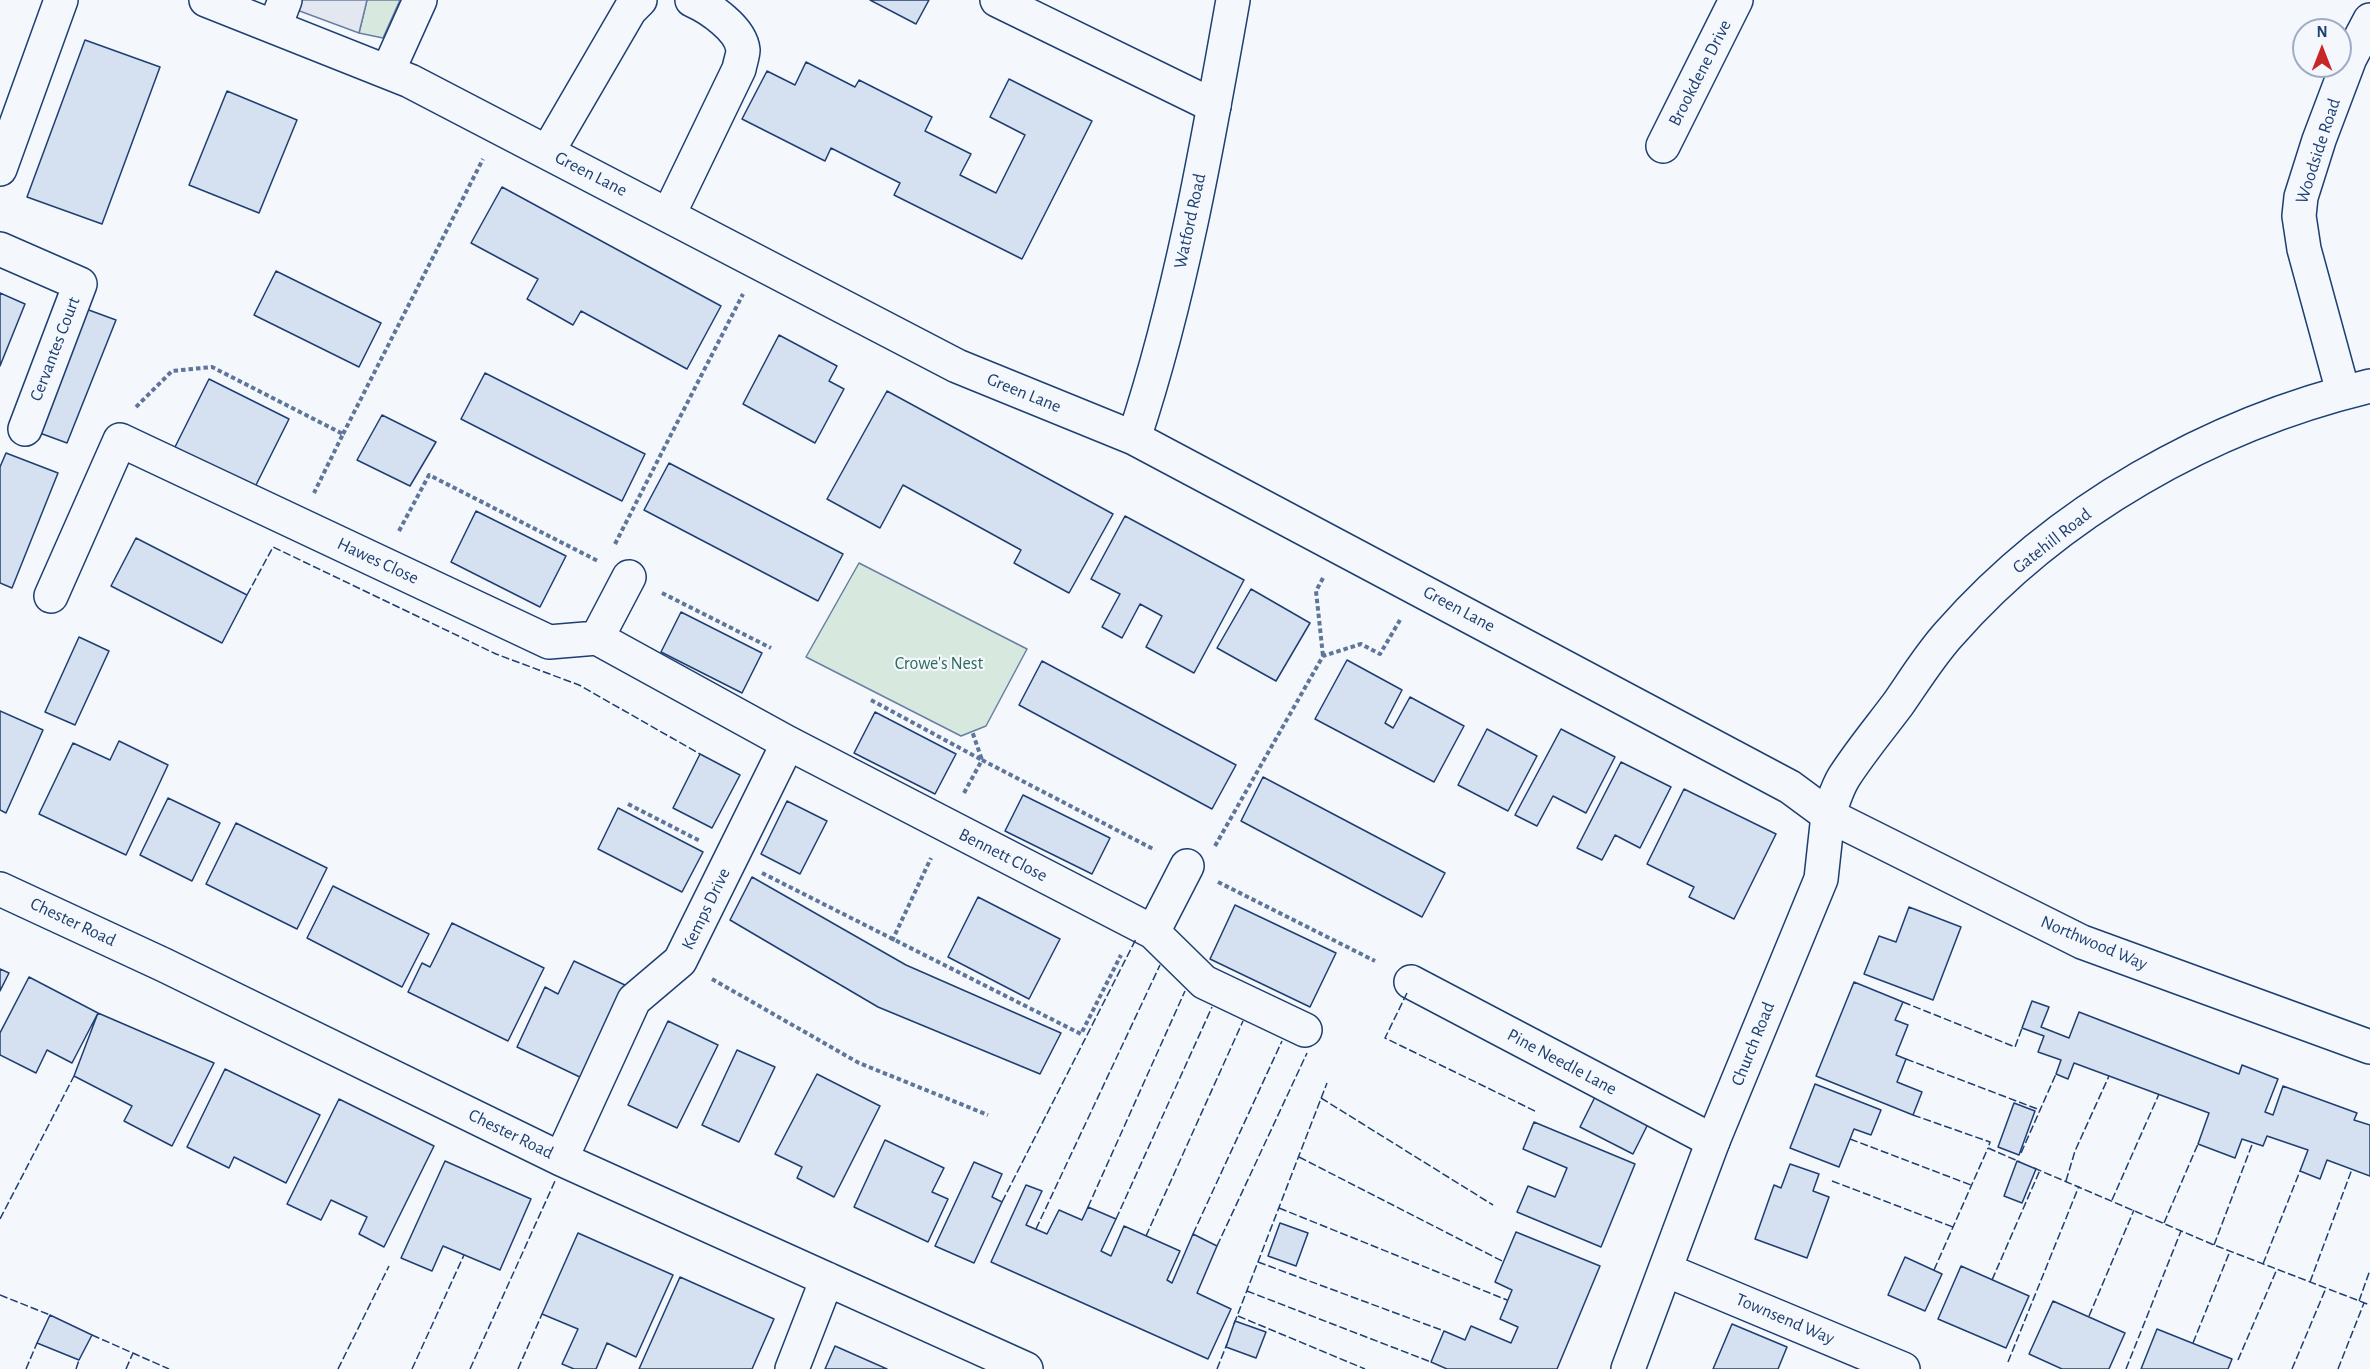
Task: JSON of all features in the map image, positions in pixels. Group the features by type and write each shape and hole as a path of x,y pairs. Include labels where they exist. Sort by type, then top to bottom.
{"street":[{"path":"0,169 61,0"},
{"name":"Green Lane","path":"206,0 280,13 957,366 1134,438 1791,787 1828,815"},
{"path":"388,71 420,0"},
{"path":"548,151 630,10 640,0"},
{"path":"669,214 738,69 743,50 736,34 717,15 692,0"},
{"path":"997,0 1214,106"},
{"name":"Watford Road","path":"1134,438 1153,380 1173,305 1214,106 1233,0"},
{"name":"Brookdene Drive","path":"1663,146 1736,0"},
{"name":"Woodside Road","path":"2356,389 2304,249 2299,216 2301,197 2319,140 2350,58 2370,20"},
{"name":"Cervantes Court","path":"0,249 80,284 25,429"},
{"name":"Gatehill Road","path":"1828,815 1843,779 1947,635 1994,588 2044,545 2097,506 2153,471 2212,441 2272,415 2356,389"},
{"path":"51,596 120,440"},
{"name":"Hawes Close","path":"120,440 549,642 597,638"},
{"path":"617,571 597,638 788,743"},
{"name":"Bennett Close","path":"788,743 1145,928 1204,982 1305,1030"},
{"name":"Kemps Drive","path":"561,1159 634,1000 680,961 788,743"},
{"name":"Northwood Way","path":"1828,815 2082,942 2370,1047"},
{"name":"Church Road","path":"1628,1369 1713,1141 1821,879 1828,815"},
{"path":"1145,928 1194,870"},
{"name":"Chester Road","path":"0,889 164,964 561,1159 1026,1369"},
{"name":"Pine Needle Lane","path":"1411,982 1713,1141"},
{"name":"Townsend Way","path":"1666,1270 1903,1369"},
{"path":"792,1369 827,1279"}],"path":[{"path":"298,524 500,127"},
{"path":"617,571 759,261"},
{"path":"120,440 139,402 172,371 212,367 343,434"},
{"path":"382,563 429,475 771,648"},
{"path":"1194,870 1323,656 1316,591 1340,546"},
{"path":"1323,656 1361,644 1380,654 1418,587"},
{"path":"871,700 1194,870 1375,961"},
{"path":"892,940 946,826 982,760 972,731"},
{"path":"628,804 1081,1034 1145,928"},
{"path":"680,961 859,1063 988,1115"}],"green space":[{"path":"367,0 400,0 383,38 359,33"},
{"name":"Crowe's Nest","path":"859,563 1027,649 986,726 961,736 806,657"}],"shaded area":[{"path":"270,0 367,0 359,33"}],"building":[{"path":"870,0 929,0 916,24"},
{"path":"85,40 160,67 102,224 27,197"},
{"path":"806,62 855,87 859,80 932,117 925,131 971,154 960,175 996,193 1025,135 990,117 1009,79 1092,121 1022,259 894,195 900,183 831,148 825,161 742,119 767,71 795,85"},
{"path":"227,91 297,120 259,213 189,185"},
{"path":"502,187 721,306 687,369 581,311 573,325 527,299 538,279 471,243"},
{"path":"276,271 381,323 359,367 254,315"},
{"path":"0,293 25,304 0,366"},
{"path":"86,309 116,320 67,443 37,432"},
{"path":"779,335 837,366 829,381 844,389 815,443 743,404"},
{"path":"485,373 645,454 622,501 461,419"},
{"path":"209,379 289,419 254,489 174,449"},
{"path":"887,391 1113,514 1069,593 1014,563 1021,550 903,485 880,528 827,499"},
{"path":"382,415 436,442 410,486 357,460"},
{"path":"6,453 58,473 12,588 0,583 0,467"},
{"path":"669,463 843,554 818,601 644,510"},
{"path":"476,511 566,556 540,607 451,562"},
{"path":"1125,516 1244,580 1194,673 1146,647 1162,616 1140,604 1122,638 1102,627 1120,594 1091,579"},
{"path":"136,538 247,595 222,643 111,586"},
{"path":"1251,589 1310,623 1276,681 1217,648"},
{"path":"681,612 762,653 742,693 661,652"},
{"path":"79,637 109,651 75,725 45,712"},
{"path":"1347,660 1402,690 1385,723 1393,728 1410,697 1464,726 1434,782 1315,719"},
{"path":"1042,661 1236,765 1212,809 1019,705"},
{"path":"0,711 43,730 6,813 0,810"},
{"path":"875,712 956,754 935,794 854,753"},
{"path":"1487,729 1537,756 1508,811 1458,785"},
{"path":"1561,729 1615,757 1586,813 1553,796 1537,826 1515,815"},
{"path":"119,741 168,765 126,855 39,814 73,743 110,760"},
{"path":"700,754 740,775 712,828 673,808"},
{"path":"1621,762 1671,787 1640,848 1615,835 1602,860 1577,848"},
{"path":"1263,777 1445,873 1422,917 1241,821"},
{"path":"1684,789 1776,834 1734,919 1689,897 1694,887 1647,864"},
{"path":"1023,795 1110,838 1092,874 1005,831"},
{"path":"168,798 220,823 192,881 140,855"},
{"path":"787,801 827,821 800,874 761,854"},
{"path":"618,808 703,852 682,892 598,849"},
{"path":"236,823 327,868 297,929 206,884"},
{"path":"752,877 906,965 1061,1033 1040,1074 878,1007 730,920"},
{"path":"333,886 429,934 402,987 307,938"},
{"path":"978,897 1060,939 1029,999 948,957"},
{"path":"1235,905 1336,953 1310,1007 1210,959"},
{"path":"1909,907 1961,927 1933,1000 1864,974 1879,936 1896,942"},
{"path":"452,923 544,968 508,1041 408,992 422,963 430,967"},
{"path":"574,961 627,986 584,1079 517,1047 545,987 558,994"},
{"path":"0,969 9,973 0,991"},
{"path":"29,977 98,1013 72,1063 47,1050 36,1073 0,1055 0,1033"},
{"path":"1854,982 1903,1002 1895,1020 1908,1025 1896,1055 1906,1059 1897,1082 1922,1092 1913,1115 1816,1076"},
{"path":"2032,1001 2049,1007 2041,1027 2069,1038 2079,1012 2239,1074 2242,1065 2278,1079 2265,1112 2273,1115 2283,1086 2357,1113 2354,1120 2370,1125 2370,1176 2327,1160 2320,1179 2300,1171 2308,1150 2267,1136 2263,1146 2242,1139 2235,1158 2198,1144 2209,1113 2074,1063 2068,1079 2056,1074 2061,1060 2038,1052 2044,1036 2022,1028"},
{"path":"98,1013 214,1063 172,1146 124,1121 132,1106 74,1076"},
{"path":"668,1021 718,1045 677,1128 628,1105"},
{"path":"737,1050 775,1067 739,1142 702,1125"},
{"path":"225,1069 320,1115 286,1183 234,1157 229,1168 187,1147"},
{"path":"817,1074 880,1106 834,1197 797,1178 802,1167 775,1154"},
{"path":"1815,1084 1881,1110 1871,1135 1854,1129 1839,1167 1790,1148"},
{"path":"1597,1093 1650,1120 1633,1154 1580,1127"},
{"path":"339,1099 434,1146 384,1247 359,1234 367,1217 331,1200 321,1220 287,1204"},
{"path":"2014,1103 2035,1111 2019,1155 1998,1147"},
{"path":"1534,1122 1635,1164 1601,1247 1517,1212 1528,1186 1555,1197 1567,1168 1523,1149"},
{"path":"885,1140 944,1168 932,1192 948,1199 928,1242 854,1207"},
{"path":"445,1161 531,1199 500,1270 443,1246 432,1271 401,1258"},
{"path":"2017,1161 2036,1169 2022,1203 2004,1196"},
{"path":"974,1162 1002,1174 992,1197 1002,1202 974,1263 935,1246"},
{"path":"1790,1164 1819,1174 1813,1191 1829,1197 1807,1258 1755,1239 1774,1185 1781,1188"},
{"path":"1026,1185 1042,1191 1026,1225 1047,1234 1059,1210 1082,1220 1088,1207 1116,1219 1101,1251 1111,1256 1124,1226 1180,1251 1167,1280 1172,1283 1193,1234 1217,1246 1197,1293 1231,1309 1208,1359 991,1262"},
{"path":"1280,1223 1308,1233 1296,1266 1268,1256"},
{"path":"1516,1232 1600,1266 1557,1369 1447,1369 1431,1362 1444,1331 1465,1340 1471,1326 1511,1343 1518,1327 1500,1319 1512,1290 1495,1282"},
{"path":"578,1233 673,1275 636,1357 607,1343 596,1369 574,1369 562,1364 578,1329 542,1314"},
{"path":"1905,1257 1942,1274 1925,1311 1888,1295"},
{"path":"1961,1266 2029,1296 2006,1348 1938,1319"},
{"path":"680,1277 774,1319 752,1369 639,1369"},
{"path":"2053,1301 2125,1333 2109,1369 2062,1369 2029,1354"},
{"path":"50,1315 92,1335 79,1360 37,1343"},
{"path":"1235,1321 1266,1332 1256,1358 1226,1347"},
{"path":"1732,1324 1787,1347 1778,1369 1713,1369"},
{"path":"2157,1329 2232,1359 2228,1369 2141,1369"},
{"path":"835,1346 887,1369 825,1369"}],"fence":[{"path":"247,595 273,547 496,654 579,685 700,754"},
{"path":"1002,1202 1136,939"},
{"path":"1036,1229 1160,965"},
{"path":"1088,1207 1185,991"},
{"path":"1407,993 1385,1038 1537,1112"},
{"path":"1903,1002 2015,1047 2022,1028"},
{"path":"1116,1219 1212,1007"},
{"path":"1146,1236 1243,1021"},
{"path":"1193,1234 1282,1041"},
{"path":"1217,1246 1307,1053"},
{"path":"1906,1059 2040,1110"},
{"path":"2021,1153 2056,1074"},
{"path":"0,1219 74,1076"},
{"path":"2066,1181 2075,1151 2109,1076"},
{"path":"1234,1324 1327,1083"},
{"path":"2112,1200 2159,1094"},
{"path":"1321,1098 1493,1205"},
{"path":"1913,1115 1990,1142 1988,1148 2020,1162"},
{"path":"1850,1139 1971,1185"},
{"path":"2214,1245 2253,1142"},
{"path":"2164,1223 2198,1144"},
{"path":"1934,1270 1988,1148"},
{"path":"1299,1157 1504,1262"},
{"path":"2034,1168 2214,1245 2370,1305"},
{"path":"2310,1282 2352,1169"},
{"path":"1992,1280 2040,1170"},
{"path":"2263,1264 2300,1171"},
{"path":"470,1369 555,1181"},
{"path":"1832,1181 1953,1227"},
{"path":"2008,1362 2079,1186"},
{"path":"1279,1208 1507,1300"},
{"path":"2089,1316 2134,1210"},
{"path":"2126,1369 2181,1231"},
{"path":"2193,1343 2230,1251"},
{"path":"412,1369 464,1255"},
{"path":"1258,1262 1444,1331"},
{"path":"338,1369 389,1266"},
{"path":"2238,1360 2277,1269"},
{"path":"2359,1301 2370,1270"},
{"path":"2292,1369 2326,1288"},
{"path":"1247,1291 1431,1362"},
{"path":"0,1295 50,1315"},
{"path":"2338,1369 2364,1303"},
{"path":"518,1369 542,1314"},
{"path":"1238,1316 1365,1369"},
{"path":"92,1335 169,1369"},
{"path":"26,1369 37,1343"},
{"path":"1217,1369 1227,1344"},
{"path":"126,1369 133,1353"},
{"path":"76,1369 79,1360"}]}
